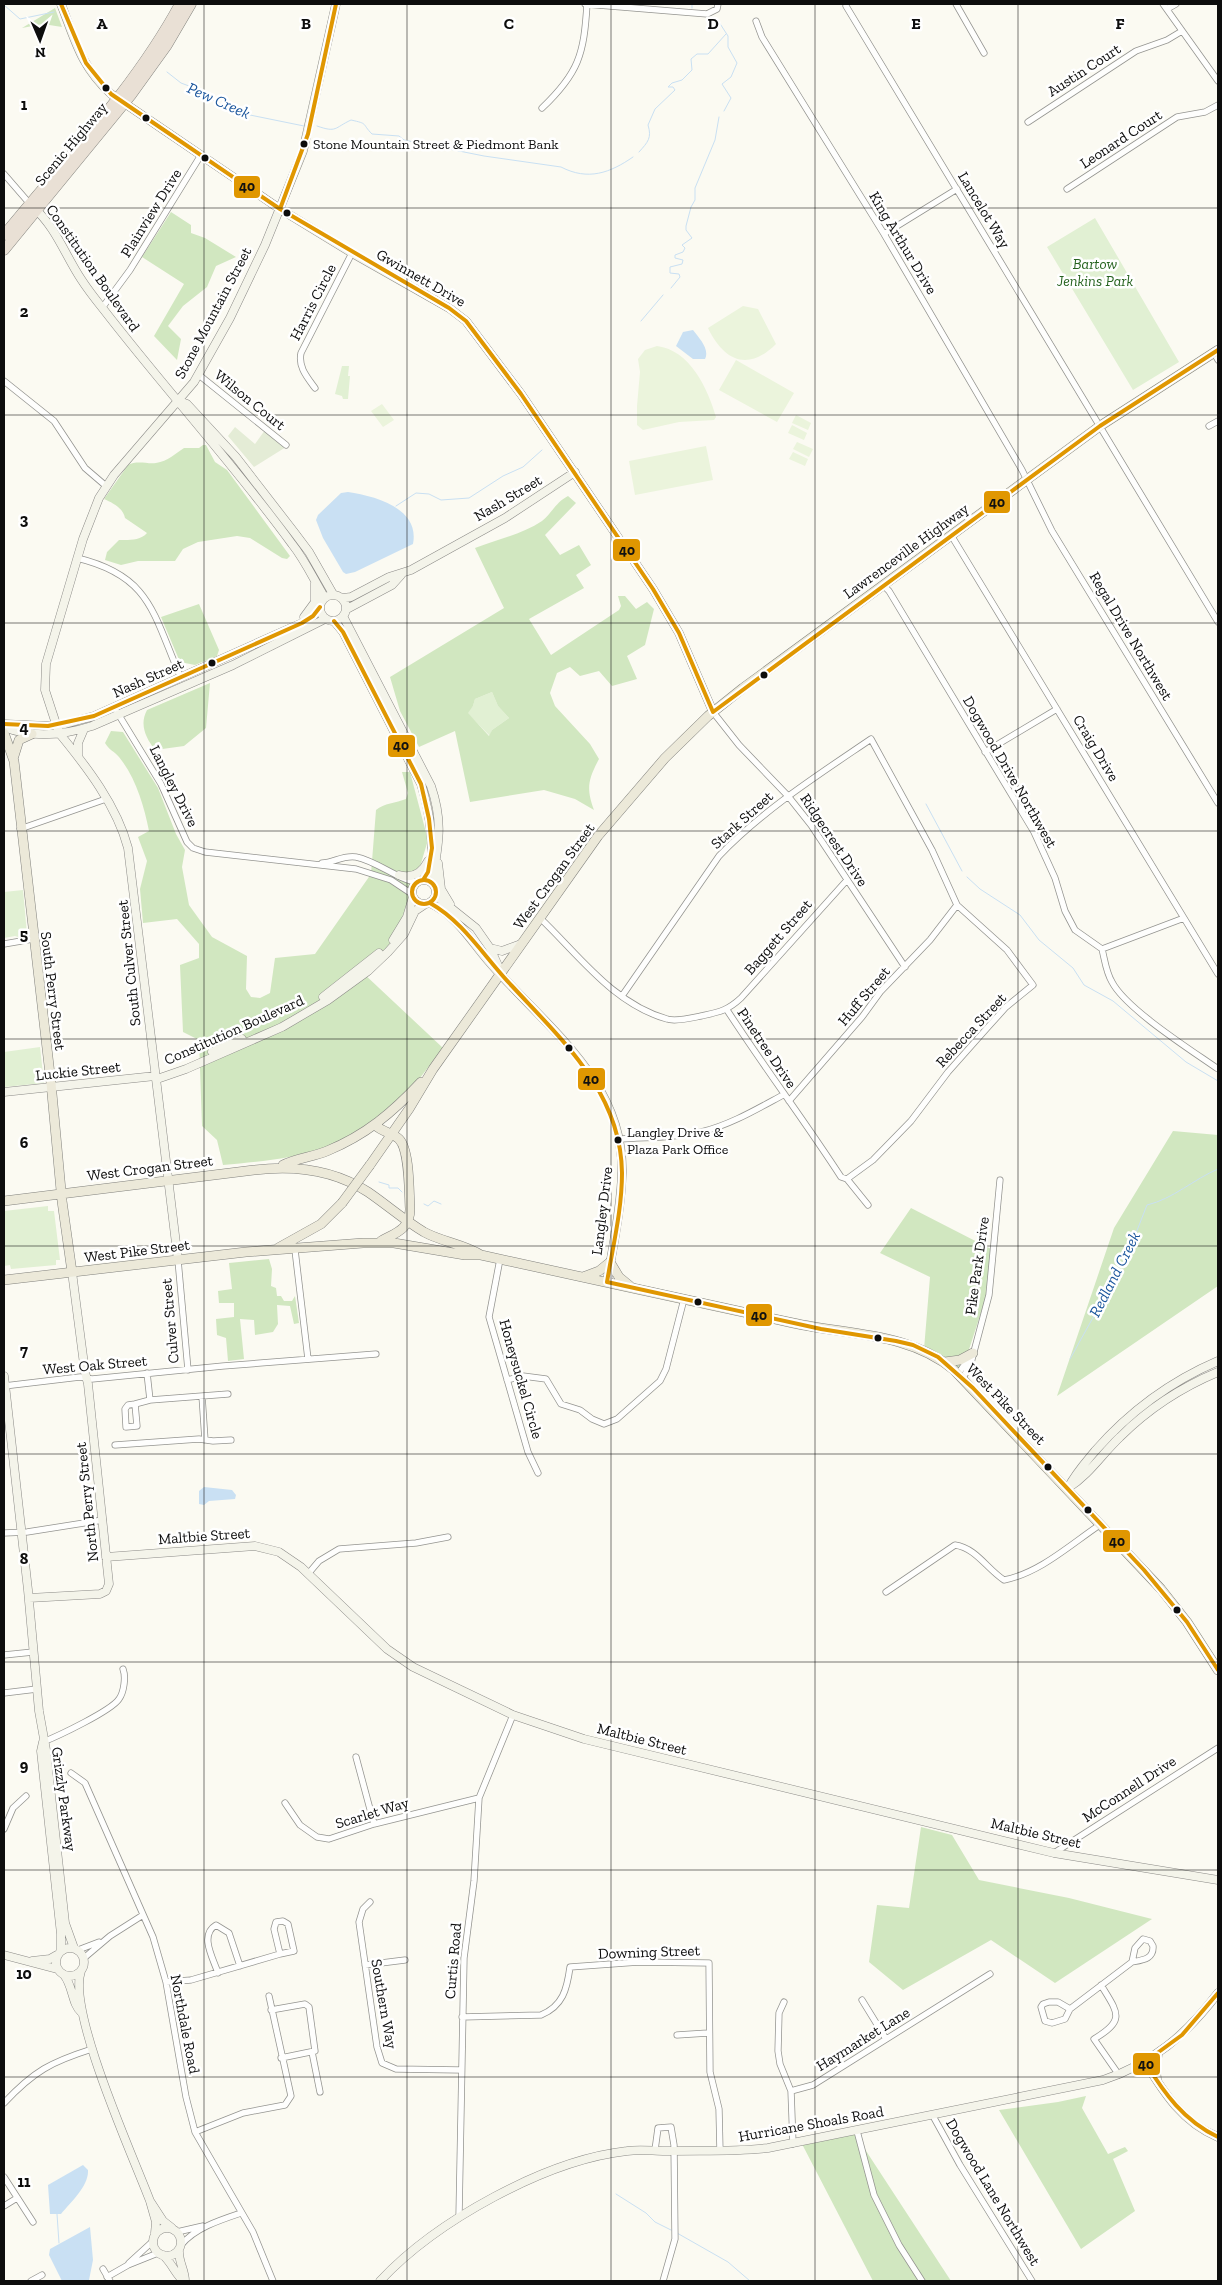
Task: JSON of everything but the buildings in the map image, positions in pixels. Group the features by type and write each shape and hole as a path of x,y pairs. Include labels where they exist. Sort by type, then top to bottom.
{"highway":[{"name":"Scenic Highway","path":"4,250 33,207 167,45 191,4"},
{"name":"Scenic Highway","path":"120,100 178,6"},
{"name":"Scenic Highway","path":"4,234 9,224 33,207"}],"main road":[{"name":"Lawrenceville Highway","path":"713,712 1100,426 1217,354"},
{"name":"West Crogan Street","path":"342,1203 391,1135 433,1069 598,836 665,758 713,712"},
{"name":"South Perry Street","path":"4,734 14,761 20,829 62,1194"},
{"path":"14,761 19,740 32,734"},
{"name":"West Crogan Street","path":"279,1167 343,1144 375,1125 397,1107 433,1069"},
{"path":"375,1125 400,1140 405,1152 411,1212 408,1221 396,1235 378,1242"},
{"name":"West Crogan Street","path":"4,1201 279,1167 317,1170 349,1181 408,1221"},
{"path":"62,1194 72,1272"},
{"name":"West Pike Street","path":"274,1251 321,1224 342,1203"},
{"name":"West Pike Street","path":"408,1221 436,1237 471,1248 481,1255"},
{"name":"West Pike Street","path":"4,1280 178,1260 378,1242 418,1246 465,1255 481,1255 812,1327 906,1343 925,1350 945,1362 1068,1488 1177,1609 1218,1670"},
{"path":"583,1277 599,1270 610,1262 619,1277 632,1287"},
{"path":"945,1362 960,1360 973,1353"}],"street":[{"name":"Gwinnett Drive","path":"61,4 86,66 98,82 120,100 280,209 352,254 460,315 477,333 574,472 679,633 713,712"},
{"name":"Stone Mountain Street","path":"59,733 45,690 44,673 77,558 94,509 106,486 199,375 244,289 280,209 308,134 336,4"},
{"path":"542,108 570,78 575,68 585,36 586,4 707,14 717,9 718,4"},
{"path":"956,4 984,53"},
{"path":"1163,4 1218,81"},
{"path":"1168,10 1176,4"},
{"name":"Lancelot Way","path":"846,6 1100,426"},
{"name":"King Arthur Drive","path":"756,21 762,37 884,234 1026,479"},
{"name":"Austin Court","path":"1028,122 1136,51 1167,40 1182,31"},
{"path":"1212,72 1218,68"},
{"name":"Leonard Court","path":"1068,189 1176,117 1205,112 1218,105"},
{"name":"Plainview Drive","path":"102,308 130,270 201,155"},
{"name":"Constitution Boulevard","path":"4,174 56,235 81,279 102,308 162,383 179,401 183,409 211,439 293,544 322,592 321,603"},
{"path":"884,234 957,189"},
{"name":"Harris Circle","path":"315,388 302,368 301,352 352,254"},
{"name":"Wilson Court","path":"199,375 286,445"},
{"path":"4,381 54,421 85,468 106,486"},
{"name":"Constitution Boulevard","path":"179,401 187,404 207,424 251,475 306,547 333,594"},
{"path":"1209,426 1218,421"},
{"path":"1100,426 1218,622"},
{"name":"Nash Street","path":"343,598 352,597 389,577 402,574 505,518 574,472"},
{"name":"Regal Drive Northwest","path":"1026,479 1052,531 1218,802"},
{"name":"Craig Drive","path":"952,535 1218,974"},
{"path":"77,558 104,565 134,583 150,605 181,678"},
{"name":"Nash Street","path":"345,613 392,585 402,574"},
{"path":"297,624 308,614 315,602 314,580"},
{"name":"Dogwood Drive Northwest","path":"883,585 889,591 1034,832 1055,878 1065,911 1075,930 1102,949"},
{"path":"438,855 432,883 436,890 436,896 427,904 418,903 412,895 413,887 420,881 430,864 431,836 428,808 418,777 343,632 334,621 326,619 321,603 333,594 343,598 345,613 430,783 438,816 438,855 441,889 445,898 456,911"},
{"name":"Nash Street","path":"4,726 57,725 84,719 115,708 311,617 321,603"},
{"path":"334,621 345,613"},
{"name":"Nash Street","path":"4,726 32,734 59,733 84,729 120,716 233,665 326,619"},
{"name":"Langley Drive","path":"115,708 161,784 187,842 193,848 205,852 356,869 383,876 412,895"},
{"path":"986,752 1057,709"},
{"name":"Ridgecrest Drive","path":"713,712 744,751 788,796 816,832 905,967"},
{"path":"78,755 78,743 84,729"},
{"path":"59,733 78,755"},
{"name":"Stark Street","path":"622,996 719,856 788,796 871,739"},
{"name":"Rebecca Street","path":"847,1179 873,1160 911,1121 948,1072 988,1027 1006,1008 1028,992 1033,985 1008,950 957,905 932,850 871,739"},
{"name":"South Culver Street","path":"78,755 106,799 124,835 130,856 167,1180"},
{"path":"20,829 106,799"},
{"path":"399,875 412,876 425,868 431,836"},
{"name":"Langley Drive","path":"315,864 330,862 342,856 357,857 375,862 406,880 420,881"},
{"name":"Baggett Street","path":"727,1010 764,973 846,880"},
{"path":"420,881 432,883"},
{"name":"Constitution Boulevard","path":"155,1076 284,1020 332,991 364,967 394,940 408,917 412,895"},
{"name":"Langley Drive","path":"436,896 476,928 490,948 501,974"},
{"name":"Constitution Boulevard","path":"155,1076 164,1077 186,1069 306,1014 355,981 388,952 404,934 415,911 427,904"},
{"name":"Langley Drive","path":"427,904 457,921 490,964 588,1069 606,1097 620,1138 622,1183 607,1282"},
{"name":"Huff Street","path":"789,1101 862,1017 881,991 905,967 957,905"},
{"name":"Pinetree Drive","path":"540,918 603,980 622,996 644,1010 668,1019 691,1018 727,1010 783,1095 841,1177 847,1179 868,1205"},
{"path":"1184,918 1102,949 1107,972 1119,993 1156,1024 1218,1069"},
{"path":"4,944 33,939"},
{"path":"490,948 502,951 521,944"},
{"name":"Luckie Street","path":"4,1092 155,1076"},
{"path":"620,1138 675,1135 706,1130 734,1120 783,1095"},
{"name":"Culver Street","path":"167,1180 178,1260 188,1370"},
{"name":"Pike Park Drive","path":"960,1376 970,1366 989,1295 1000,1180"},
{"path":"295,1250 308,1359"},
{"name":"Honeysuckel Circle","path":"500,1260 490,1317 528,1452 538,1473"},
{"path":"72,1272 86,1378"},
{"path":"507,1380 523,1376 546,1379 560,1404 580,1410 592,1419 604,1424 617,1419 655,1386 664,1375 684,1299"},
{"name":"West Oak Street","path":"4,1386 376,1354"},
{"path":"1068,1488 1074,1476 1110,1434 1134,1411 1154,1395 1190,1374 1218,1361"},
{"path":"1068,1488 1080,1480 1118,1439 1154,1408 1172,1395 1218,1372"},
{"path":"147,1373 150,1400"},
{"path":"4,1376 43,1742 72,1728 118,1701 125,1673 123,1669"},
{"name":"North Perry Street","path":"29,1598 100,1594 106,1591 109,1584 86,1378"},
{"path":"136,1404 150,1400 228,1394"},
{"path":"202,1396 205,1440"},
{"path":"114,1445 231,1440"},
{"path":"5,1534 103,1520"},
{"path":"886,1592 955,1545 970,1549 994,1574 1004,1580 1016,1578 1031,1571 1101,1524"},
{"path":"308,1574 319,1561 339,1549 416,1543 448,1537"},
{"name":"Maltbie Street","path":"106,1556 262,1547 286,1556 396,1655 425,1674 513,1716 584,1739 1054,1853 1218,1880"},
{"path":"4,1655 33,1652"},
{"path":"4,1693 37,1689"},
{"name":"Curtis Road","path":"459,2216 464,1958 474,1881 479,1798 513,1716"},
{"name":"Grizzly Parkway","path":"43,1742 46,1750 66,1923 76,1949"},
{"name":"Grizzly Parkway","path":"43,1742 41,1751 61,1934 59,1953"},
{"name":"McConnell Drive","path":"1054,1853 1218,1748"},
{"path":"356,1757 374,1824"},
{"name":"Northdale Road","path":"71,1773 84,1783 153,1937 166,1982 186,2097 195,2132 258,2242 273,2281"},
{"path":"4,1829 13,1808 26,1796"},
{"name":"Scarlet Way","path":"285,1803 300,1825 317,1837 330,1839 374,1824 479,1798"},
{"name":"Southern Way","path":"370,1902 363,1909 359,1922 377,2048 382,2063 396,2069 461,2070"},
{"path":"103,2269 109,2279 128,2265 152,2242 156,2222 150,2201 92,2049 81,2012 78,1987 84,1958 110,1936 143,1916"},
{"path":"166,1982 191,1980 294,1951 288,1924 283,1921 276,1922 274,1929 280,1954"},
{"path":"218,1973 207,1937 210,1928 216,1925 229,1933 240,1966"},
{"path":"28,1961 50,1959 59,1953 76,1949 110,1936"},
{"path":"1070,2009 1054,2002 1042,2004 1042,2019 1050,2023 1065,2018 1070,2009 1100,1985 1132,1962 1148,1958 1153,1953 1153,1946 1150,1941 1143,1939 1139,1941 1133,1954 1132,1962"},
{"path":"76,1949 84,1958"},
{"path":"57,1970 55,1962 59,1953"},
{"path":"4,1955 57,1970 64,1975 72,1987 77,2008 81,2012"},
{"path":"364,1965 405,1960"},
{"name":"Downing Street","path":"462,2017 541,2015 552,2010 560,2003 568,1982 570,1967 639,1962 709,1963 708,2033 710,2072 719,2109 720,2151"},
{"path":"64,1975 73,1976 81,1971"},
{"name":"Haymarket Lane","path":"791,2091 813,2084 990,1974"},
{"path":"1100,1985 1115,2009 1116,2019 1110,2029 1094,2039 1119,2075"},
{"name":"Hurricane Shoals Road","path":"380,2281 408,2254 459,2216 524,2183 588,2158 630,2150 720,2151 758,2149 794,2144 1080,2086 1119,2075 1158,2054 1190,2027 1218,1993"},
{"path":"195,2132 243,2113 285,2105 291,2096 281,2058 269,1996"},
{"path":"862,2000 886,2038"},
{"path":"784,2002 779,2013 778,2051 780,2064 791,2091 794,2144"},
{"path":"272,2010 308,2005 316,2049 312,2052 281,2058"},
{"path":"677,2035 708,2033"},
{"path":"4,2103 35,2072 56,2060 92,2049"},
{"path":"312,2052 320,2092"},
{"path":"1158,2054 1156,2070 1158,2083"},
{"path":"1145,2062 1158,2083 1179,2110 1202,2128 1218,2137"},
{"name":"Dogwood Lane Northwest","path":"933,2116 960,2165 1032,2281"},
{"path":"655,2150 658,2128 668,2127 672,2129 675,2240 662,2281"},
{"path":"856,2131 874,2195 899,2245 922,2281"},
{"path":"4,2177 33,2222"},
{"path":"4,2206 17,2198"},
{"path":"150,2201 163,2220 175,2230 180,2247 180,2266 185,2275 184,2281 179,2279 172,2263 160,2254 152,2242"},
{"path":"128,2265 160,2254 172,2255 187,2238 207,2226 241,2213"},
{"path":"155,2233 164,2228 175,2230 207,2226"},
{"path":"31,2281 42,2275"}],"green space":[{"path":"55,8 62,27 43,24 22,28"},
{"path":"171,212 191,225 191,233 205,238 236,257 216,266 207,287 183,306 168,326 181,339 177,360 154,336 184,284 142,257"},
{"name":"Bartow Jenkins Park","path":"1095,218 1179,362 1133,390 1047,247"},
{"path":"743,306 758,309 776,344 766,353 746,360 729,355 714,339 708,328"},
{"path":"657,346 669,349 679,355 696,372 713,406 716,417 714,420 679,422 643,430 637,425 640,372 638,359 645,350"},
{"path":"736,360 794,393 777,422 719,390"},
{"path":"342,366 349,366 348,399 343,399 342,396 335,394"},
{"path":"382,404 394,420 383,427 371,411"},
{"path":"796,415 811,423 808,430 792,423"},
{"path":"792,425 807,433 804,440 788,433"},
{"path":"235,427 255,444 265,430 286,447 254,467 228,436"},
{"path":"797,442 813,449 809,457 793,449"},
{"path":"206,445 215,462 227,470 290,556 287,559 282,558 250,538 237,536 198,542 183,549 175,561 138,561 121,565 105,560 107,552 119,540 137,539 147,533 125,518 117,506 104,499 128,465 164,461 184,448 199,448"},
{"path":"706,446 713,480 635,495 629,461"},
{"path":"793,452 808,459 805,466 789,459"},
{"path":"568,496 576,503 545,535 560,555 579,545 591,565 576,575 584,588 529,619 551,655 619,610 621,606 618,596 625,596 636,609 647,602 654,609 645,645 627,656 637,679 612,686 599,671 580,676 570,667 557,673 550,693 555,706 590,744 599,759 589,784 594,810 575,799 544,790 470,802 455,731 419,747 400,711 390,677 504,608 475,548 535,526","holes":["492,692 498,706 509,718 492,730 489,736 468,713 475,699"]},
{"path":"199,604 219,650 217,656 195,665 180,662 161,617"},
{"path":"210,683 206,728 184,746 155,750 149,741 144,726 147,710"},
{"path":"492,692 498,706 509,718 492,730 490,736 467,713 473,706 475,699"},
{"path":"111,731 123,732 158,788 176,834 185,850 182,867 189,905 212,937 247,956 246,989 251,997 260,998 270,993 275,958 315,954 371,874 376,810 386,804 406,799 408,793 402,772 410,772 428,840 410,900 386,952 362,972 443,1048 403,1098 388,1112 368,1126 348,1138 310,1152 290,1157 223,1165 217,1140 202,1126 199,1040 183,1032 180,965 199,958 199,944 177,919 143,923 140,889 147,861 138,837 149,831 135,783 119,757 105,743"},
{"path":"23,890 27,934 21,938 15,936 4,938 4,892"},
{"path":"40,1047 44,1083 4,1087 4,1052"},
{"path":"1173,1131 1218,1135 1218,1286 1057,1396 1114,1228"},
{"path":"48,1206 48,1211 54,1211 60,1260 56,1260 56,1265 11,1269 10,1265 4,1266 4,1211"},
{"path":"911,1208 991,1249 990,1285 962,1371 924,1349 930,1277 880,1253"},
{"path":"269,1259 272,1269 271,1286 276,1288 277,1296 281,1296 284,1301 292,1301 295,1296 299,1323 294,1324 290,1306 277,1305 278,1324 273,1332 255,1335 254,1320 240,1319 244,1359 228,1361 226,1338 217,1335 216,1319 234,1317 234,1303 219,1303 218,1291 232,1289 229,1263"},
{"path":"921,1827 952,1835 979,1880 1069,1898 1152,1919 1055,1983 991,1940 903,1990 869,1962 877,1905 909,1908"},
{"path":"1086,2096 1082,2108 1108,2154 1125,2147 1128,2151 1113,2159 1135,2211 1081,2249 999,2110"},
{"path":"855,2134 951,2281 873,2281 802,2144"}],"water":[{"path":"693,330 705,348 705,359 693,359 676,346 683,332"},
{"path":"348,492 382,501 403,513 410,521 413,532 413,544 355,572 346,574 343,572 323,538 316,520 318,515 341,493"},
{"path":"204,1487 232,1490 236,1495 235,1499 209,1501 204,1505 199,1504 199,1491"},
{"path":"83,2165 88,2170 88,2176 83,2188 61,2214 50,2214 48,2185"},
{"path":"90,2227 93,2260 89,2280 62,2281 49,2255 50,2249"}],"waterway":[{"name":"Pew Creek","path":"4,5 20,19 54,12"},
{"path":"717,19 728,36 728,47 737,63 731,77 722,84 731,98 724,111"},
{"name":"Pew Creek","path":"639,152 648,140 650,133 648,125 655,109 675,90 673,87 668,87 672,83 682,80 692,70 691,59 697,54 708,54 726,34"},
{"name":"Pew Creek","path":"167,72 181,83 197,89 210,99 245,114 304,126"},
{"path":"671,288 680,277 679,274 670,273 670,267 682,264 683,260 675,258 675,255 683,252 685,248 682,245 692,238 686,230 686,226 695,200 695,188 715,140 719,117"},
{"name":"Pew Creek","path":"317,126 332,129 351,120 363,123 372,134 399,136 404,140 484,156 561,167 580,174 607,171 633,157"},
{"path":"641,321 663,295"},
{"path":"396,506 416,493 429,494 441,500 469,498 503,476 523,467 542,450"},
{"path":"926,804 962,871"},
{"path":"967,877 980,889 1020,915 1039,940 1073,968 1084,985 1113,1001 1186,1062 1218,1081"},
{"name":"Redland Creek","path":"1070,1359 1100,1305 1109,1282 1127,1256 1147,1205 1175,1194 1218,1169"},
{"path":"379,1182 389,1185 389,1188 398,1188 402,1192"},
{"path":"424,1204 428,1206 434,1201 441,1204"},
{"path":"616,2194 646,2213 655,2222 671,2230"},
{"name":"Redland Creek","path":"57,2214 59,2243"},
{"path":"677,2233 728,2262 750,2281"}],"transit line":[{"name":"40","path":"61,4 86,63 111,94 280,209 449,308 466,321 521,394 653,589 679,633 713,712 1100,426 1218,350"},
{"name":"40","path":"280,209 308,134 336,4"},
{"name":"40","path":"4,724 48,726 94,716 302,623 313,616 320,607"},
{"name":"40","path":"334,621 343,632 421,784 429,819 432,848 428,872 423,880"},
{"name":"40","path":"424,880 433,883 436,892 433,901 424,904 415,901 412,892 415,883 424,880"},
{"name":"40","path":"430,903 464,930 502,975 569,1048 586,1070 612,1118 619,1144 622,1187 607,1282 821,1329 896,1341 913,1345 938,1357 973,1388 1144,1570 1187,1622 1218,1670"},
{"name":"40","path":"1218,1993 1182,2035 1145,2062 1176,2105 1195,2123 1218,2137"}],"place":[{"name":"Stone Mountain Street & Piedmont Bank","path":"304,144"},
{"name":"Langley Drive & Plaza Park Office","path":"618,1140"}]}
